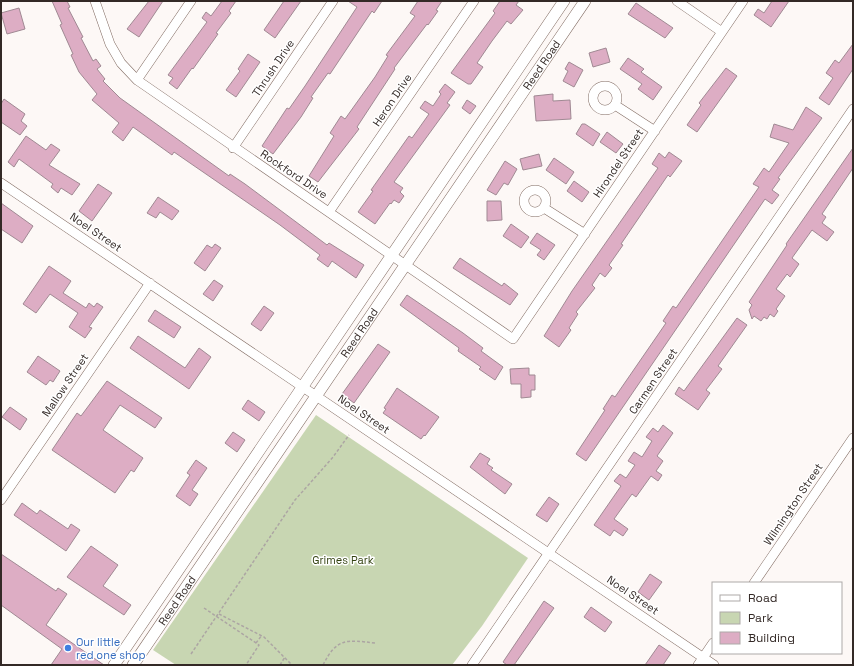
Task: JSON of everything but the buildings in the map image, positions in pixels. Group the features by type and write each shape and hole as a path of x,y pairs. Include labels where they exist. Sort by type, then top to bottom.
{"street":[{"name":"Rockford Drive","path":"95,1 110,44 121,64 137,80 233,148 330,212 513,339"},
{"path":"137,80 190,1"},
{"name":"Thrush Drive","path":"233,148 333,1"},
{"name":"Heron Drive","path":"330,212 474,1"},
{"name":"Reed Road","path":"114,665 564,1"},
{"name":"Reed Road","path":"133,665 585,1"},
{"path":"676,1 722,32"},
{"name":"Hirondel Street","path":"513,339 743,1"},
{"path":"505,89 519,99"},
{"path":"615,105 655,131"},
{"name":"Carmen Street","path":"472,665 853,109"},
{"name":"Noel Street","path":"1,182 549,553 700,661 714,665"},
{"path":"544,208 584,234"},
{"name":"Mallow Street","path":"1,500 150,283"},
{"name":"Wilmington Street","path":"755,582 853,438"},
{"path":"219,511 231,521"},
{"path":"700,661 712,644"},
{"path":"120,656 133,665"}],"path":[{"path":"191,654 295,500 333,457 349,435"},
{"path":"204,608 259,645 246,665"},
{"path":"218,614 262,635 292,665"},
{"path":"256,643 262,635"},
{"path":"323,665 328,654 338,643 347,640 375,643"},
{"path":"280,665 285,657"}],"green space":[{"name":"Grimes Park","path":"316,415 528,558 482,626 452,665 176,665 153,650"}],"place":[{"name":"Our little red one shop","path":"68,648"}]}
